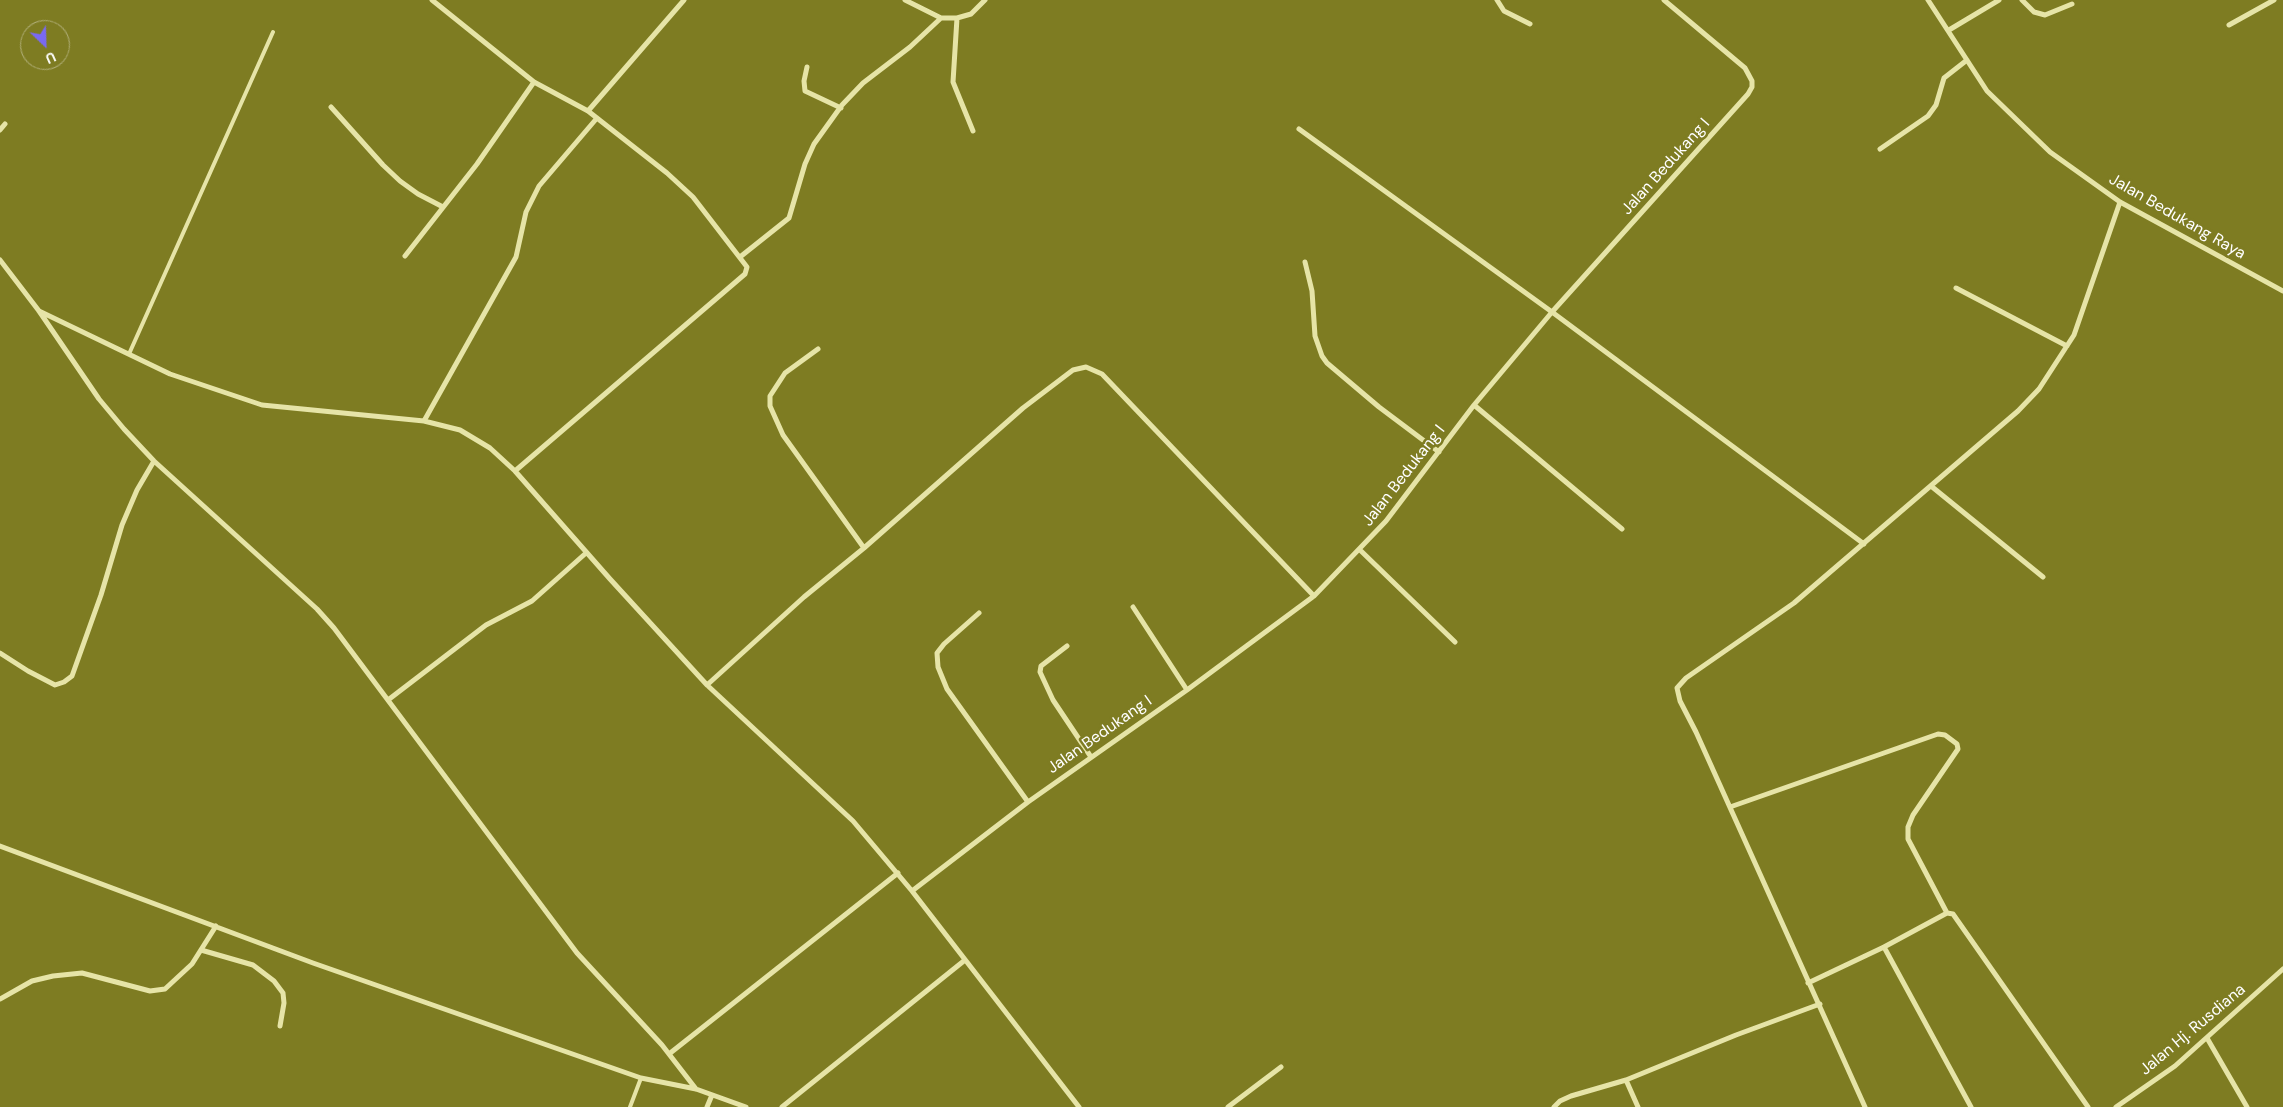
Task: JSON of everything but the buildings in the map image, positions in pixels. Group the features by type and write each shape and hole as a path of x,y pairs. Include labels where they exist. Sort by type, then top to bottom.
{"street":[{"path":"432,0 534,82 588,111 667,173 693,198 746,264 745,274 515,471"},
{"path":"588,111 684,0"},
{"path":"905,0 942,18 957,18 971,14 986,0"},
{"path":"1497,0 1504,10 1530,24"},
{"name":"Jalan Bedukang I","path":"912,891 1090,756 1187,690 1314,596 1360,550 1414,487 1474,405 1552,312 1752,87 1752,81 1745,68 1664,0"},
{"name":"Jalan Bedukang Raya","path":"1928,0 1987,91 2018,124 2050,152 2120,202 2283,291"},
{"path":"1949,30 1999,0"},
{"path":"2022,0 2034,12 2045,15 2072,4"},
{"path":"2229,25 2274,0"},
{"path":"740,257 789,218 805,164 814,144 841,108 863,83 910,47 942,18"},
{"path":"957,18 953,82 973,131"},
{"path":"1880,149 1928,116 1936,106 1944,78 1968,60"},
{"path":"807,67 804,81 805,91 841,108"},
{"path":"404,256 509,121 534,82"},
{"path":"330,107 400,181 418,194 443,207"},
{"path":"424,421 516,257 526,212 539,186 597,118"},
{"path":"0,130 5,124"},
{"path":"1299,129 1552,312 1864,544"},
{"path":"1865,1107 1820,1004 1808,983 1696,732 1680,701 1677,688 1686,678 1794,603 2018,411 2039,389 2074,335 2120,202"},
{"path":"0,260 39,311 99,399 154,461 317,610 334,628 577,953 669,1054 696,1090"},
{"path":"1305,262 1312,291 1315,336 1322,356 1327,363 1379,407 1439,452"},
{"path":"1956,288 2067,346"},
{"path":"39,311 170,374 262,405 424,421 460,430 490,448 515,471 586,553 707,684 835,802 912,891 1079,1107"},
{"path":"818,350 785,373 770,396 770,406 783,435 864,548"},
{"path":"707,684 804,596 864,548 1023,408 1074,370 1086,367 1102,374 1314,596"},
{"path":"1474,405 1622,529"},
{"path":"0,653 28,672 55,685 64,682 72,676 102,595 122,525 137,490 154,461"},
{"path":"1931,486 2044,577"},
{"path":"1360,550 1455,642"},
{"path":"388,700 486,625 532,601 586,553"},
{"path":"1133,607 1187,690"},
{"path":"979,613 944,644 938,653 938,667 947,689 1028,802"},
{"path":"1067,646 1041,666 1040,672 1052,700 1090,756"},
{"path":"1730,808 1938,734 1945,735 1957,744 1958,749 1913,815 1908,827 1908,839 1947,913"},
{"path":"0,846 322,966 641,1078 696,1090 746,1107"},
{"path":"669,1054 898,874"},
{"path":"1808,983 1884,948 1947,913 1953,914 2088,1107"},
{"path":"0,999 32,981 53,976 82,974 150,990 159,991 165,989 192,964 216,926"},
{"path":"1884,948 1971,1107"},
{"path":"201,950 253,965 274,980 283,993 284,1003 280,1026"},
{"path":"782,1107 965,960"},
{"name":"Jalan Hj. Rusdiana","path":"2116,1107 2175,1066 2283,969"},
{"path":"1554,1107 1560,1101 1571,1096 1626,1080 1736,1035 1820,1004"},
{"path":"2207,1038 2247,1107"},
{"path":"1228,1107 1281,1068"},
{"path":"1626,1080 1638,1107"},
{"path":"707,1107 712,1095"}],"lane":[{"path":"129,354 273,32"},
{"path":"630,1107 641,1078"}]}
